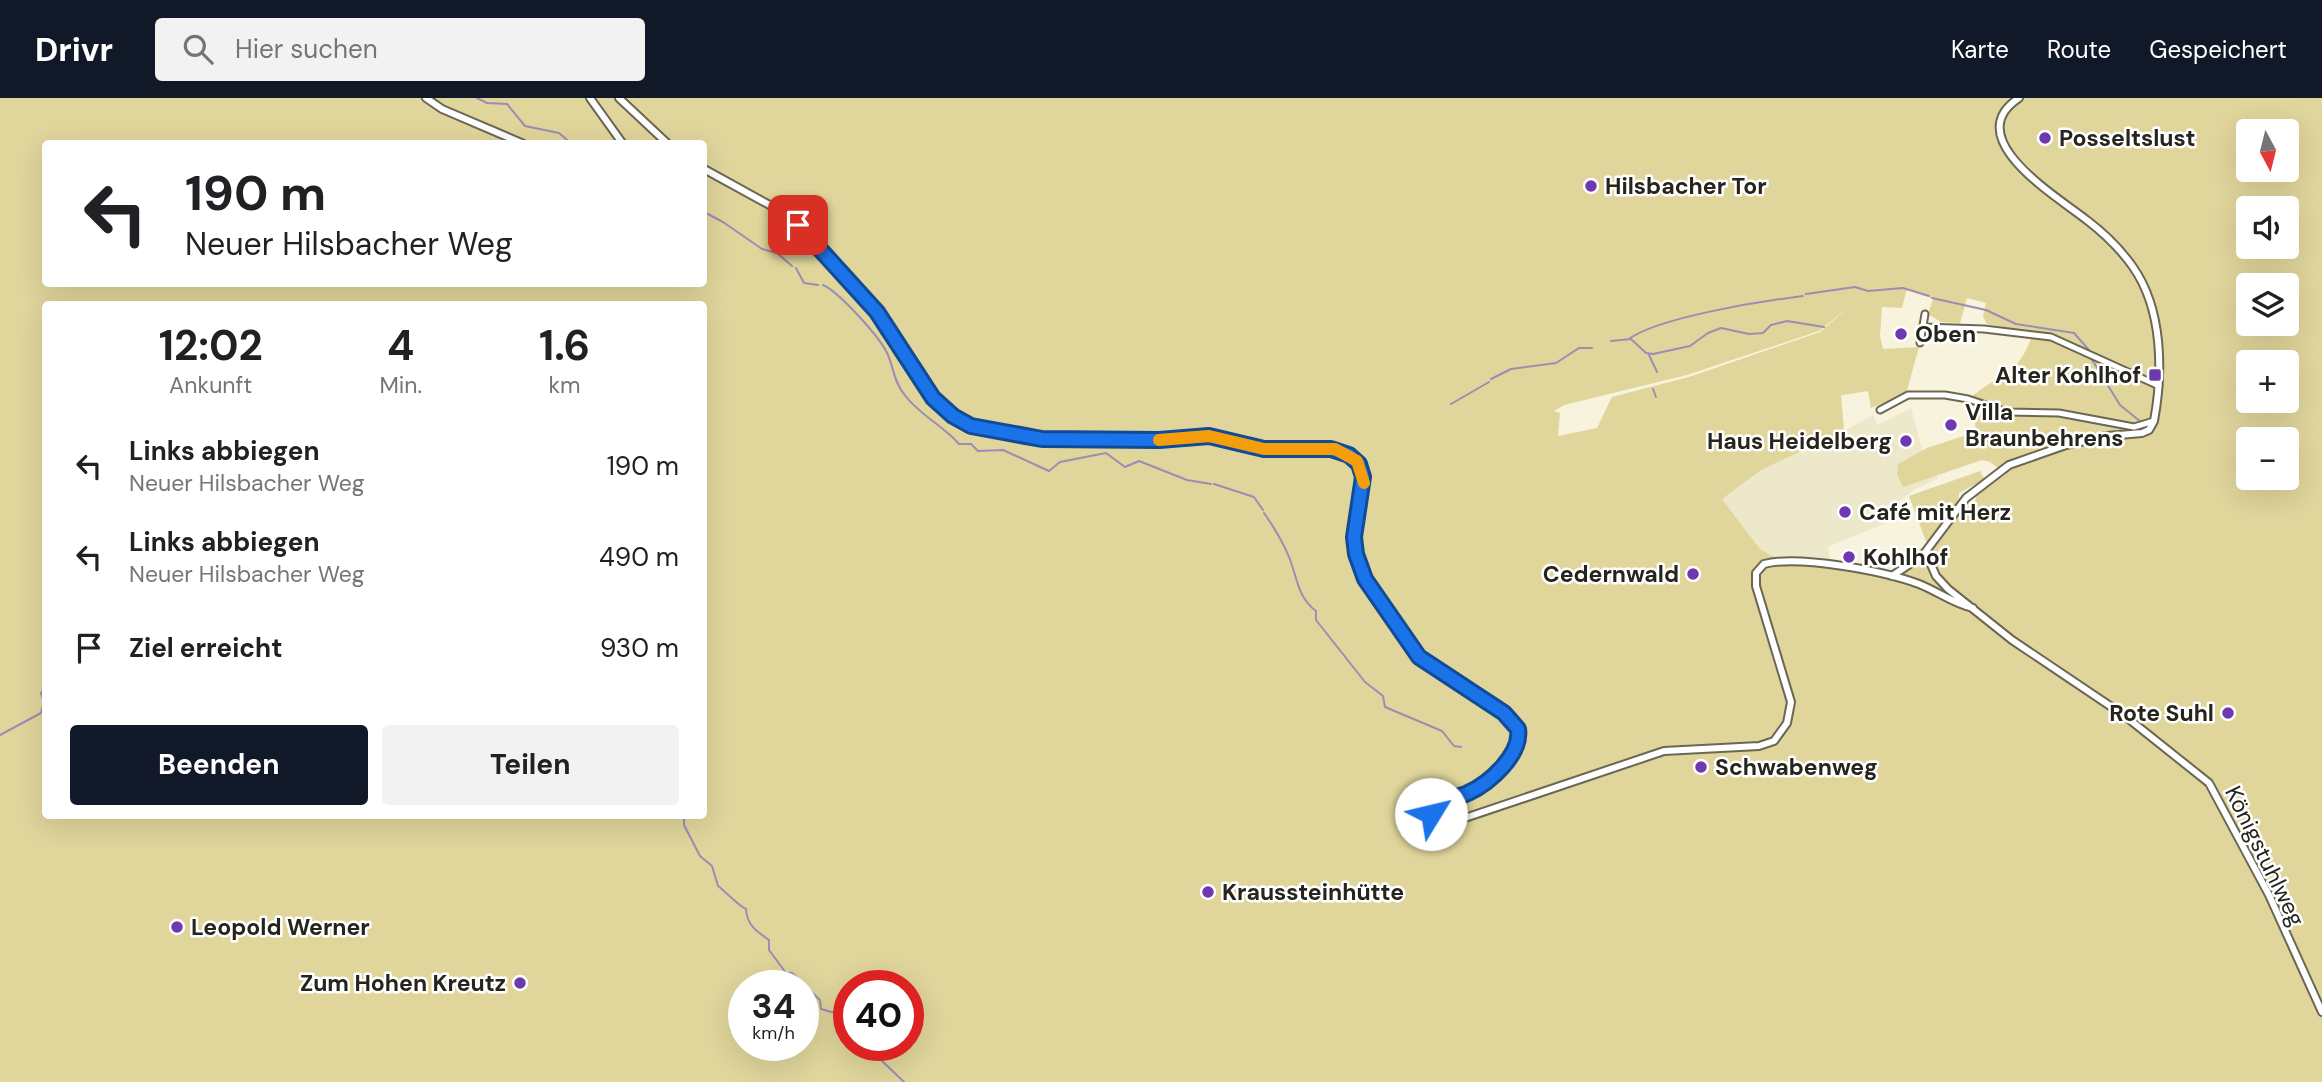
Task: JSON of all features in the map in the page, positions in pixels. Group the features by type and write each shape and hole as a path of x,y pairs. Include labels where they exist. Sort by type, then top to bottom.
{"street":[{"path":"426,98 442,109 515,140"},
{"path":"590,98 620,140"},
{"path":"619,98 664,140"},
{"path":"1891,577 1926,553 1966,498 2010,465 2071,444 2144,433 2154,421 2160,358 2156,328 2142,283 2133,267 2099,230 2021,168 2004,144 2000,117 2019,98"},
{"path":"707,171 770,205 803,230 877,312 933,398 968,424 1037,439 1159,440 1209,436 1264,449 1331,449 1351,456 1359,465 1363,477 1354,537 1356,554 1365,579 1419,657 1504,713 1518,729 1519,740 1514,753 1479,787 1434,803 1430,812 1437,822 1450,823 1664,751 1772,743 1781,733 1790,715 1791,702 1757,589 1755,577 1759,567 1773,562 1816,562 1920,584 1973,608"},
{"path":"1920,343 1925,314"},
{"path":"1923,327 1984,329 2051,337 2159,386"},
{"path":"1880,410 1908,396 1945,395 1968,398 2007,412 2084,416 2134,427 2154,421"},
{"name":"Königstuhlweg","path":"1926,553 1936,576 2012,640 2125,716 2209,783 2269,895 2322,1012"}],"shaded area":[{"path":"0,98 2322,98 2322,1082 0,1082","holes":["1907,289 1933,299 1928,314 1941,322 1960,323 1967,298 1986,303 1983,316 1987,324 2033,333 2028,347 2016,365 1972,396 1976,432 1927,448 1898,464 1897,474 1903,487 1982,460 1990,462 2006,474 1977,495 1974,504 1962,510 1958,507 1959,493 1984,478 1980,471 1909,496 1927,544 1886,574 1772,556 1760,549 1722,499 1761,470 1844,431 1841,395 1868,391 1871,408 1906,394 1919,347 1883,349 1880,336 1882,307 1902,308","1850,306 1820,332 1689,377 1612,397 1597,428 1558,436 1560,413 1554,411 1564,405 1687,375 1819,331"]},
{"path":"1843,313 1868,391 1841,396 1844,431 1873,415 1877,425 1911,408 1924,456 1938,479 1917,488 1898,502 1883,524 1828,547 1830,562 1772,556 1760,549 1722,499 1612,397 1689,377 1820,332"}],"waterway":[{"path":"477,98 487,103 507,104 525,126 559,133 567,140"},
{"path":"707,214 762,249 777,253 792,266"},
{"path":"796,268 804,283 818,285"},
{"path":"823,285 869,327 884,347 898,385 910,401 959,444 971,444 978,451 1003,450 1049,471 1060,462 1106,453 1125,467 1139,461 1187,480 1211,484"},
{"path":"1806,294 1855,287 1868,291 1903,288 1929,296"},
{"path":"1629,339 1643,331 1687,317 1803,296"},
{"path":"1932,298 1986,310 2016,324 2074,333 2089,350"},
{"path":"1611,341 1631,339 1646,353 1653,354 1690,346 1708,333 1721,328 1749,334 1763,333 1771,325 1787,321 1824,327"},
{"path":"1491,379 1511,369 1556,363 1579,348 1592,348"},
{"path":"1649,355 1657,372"},
{"path":"2091,358 2120,405 2141,422"},
{"path":"1451,404 1489,382"},
{"path":"1653,389 1656,397"},
{"path":"1214,484 1254,497 1263,510"},
{"path":"1264,513 1287,551 1301,593 1316,611 1316,620 1365,682 1383,696 1385,707 1442,731 1454,746 1461,747"},
{"path":"42,692 42,696"},
{"path":"0,735 41,713 42,709"},
{"path":"684,819 684,825 700,856 712,866 718,886 746,909 750,923 769,940 769,950 784,970"},
{"path":"819,999 821,1009 833,1012"},
{"path":"882,1061 904,1082"}],"slow traffic":[{"path":"1159,440 1209,436 1264,449 1335,449 1347,453 1357,461 1364,483"}],"place":[{"name":"Posseltslust","path":"2045,138"},
{"name":"Hilsbacher Tor","path":"1591,186"},
{"name":"Oben","path":"1901,334"},
{"name":"Alter Kohlhof","path":"2155,375"},
{"name":"Villa Braunbehrens","path":"1951,425"},
{"name":"Haus Heidelberg","path":"1906,441"},
{"name":"Café mit Herz","path":"1845,512"},
{"name":"Kohlhof","path":"1849,557"},
{"name":"Cedernwald","path":"1693,574"},
{"name":"Rote Suhl","path":"2228,713"},
{"name":"Schwabenweg","path":"1701,767"},
{"name":"Kraussteinhütte","path":"1208,892"},
{"name":"Leopold Werner","path":"177,927"},
{"name":"Zum Hohen Kreutz","path":"520,983"}],"route":[{"path":"798,225 877,312 933,398 953,416 971,426 1042,439 1159,440 1214,437 1264,449 1335,449 1347,453 1355,460 1359,464 1364,484 1354,537 1358,562 1365,579 1419,657 1504,713 1515,722 1518,729 1517,747 1503,765 1472,791 1435,802 1431,807 1431,814"}]}
